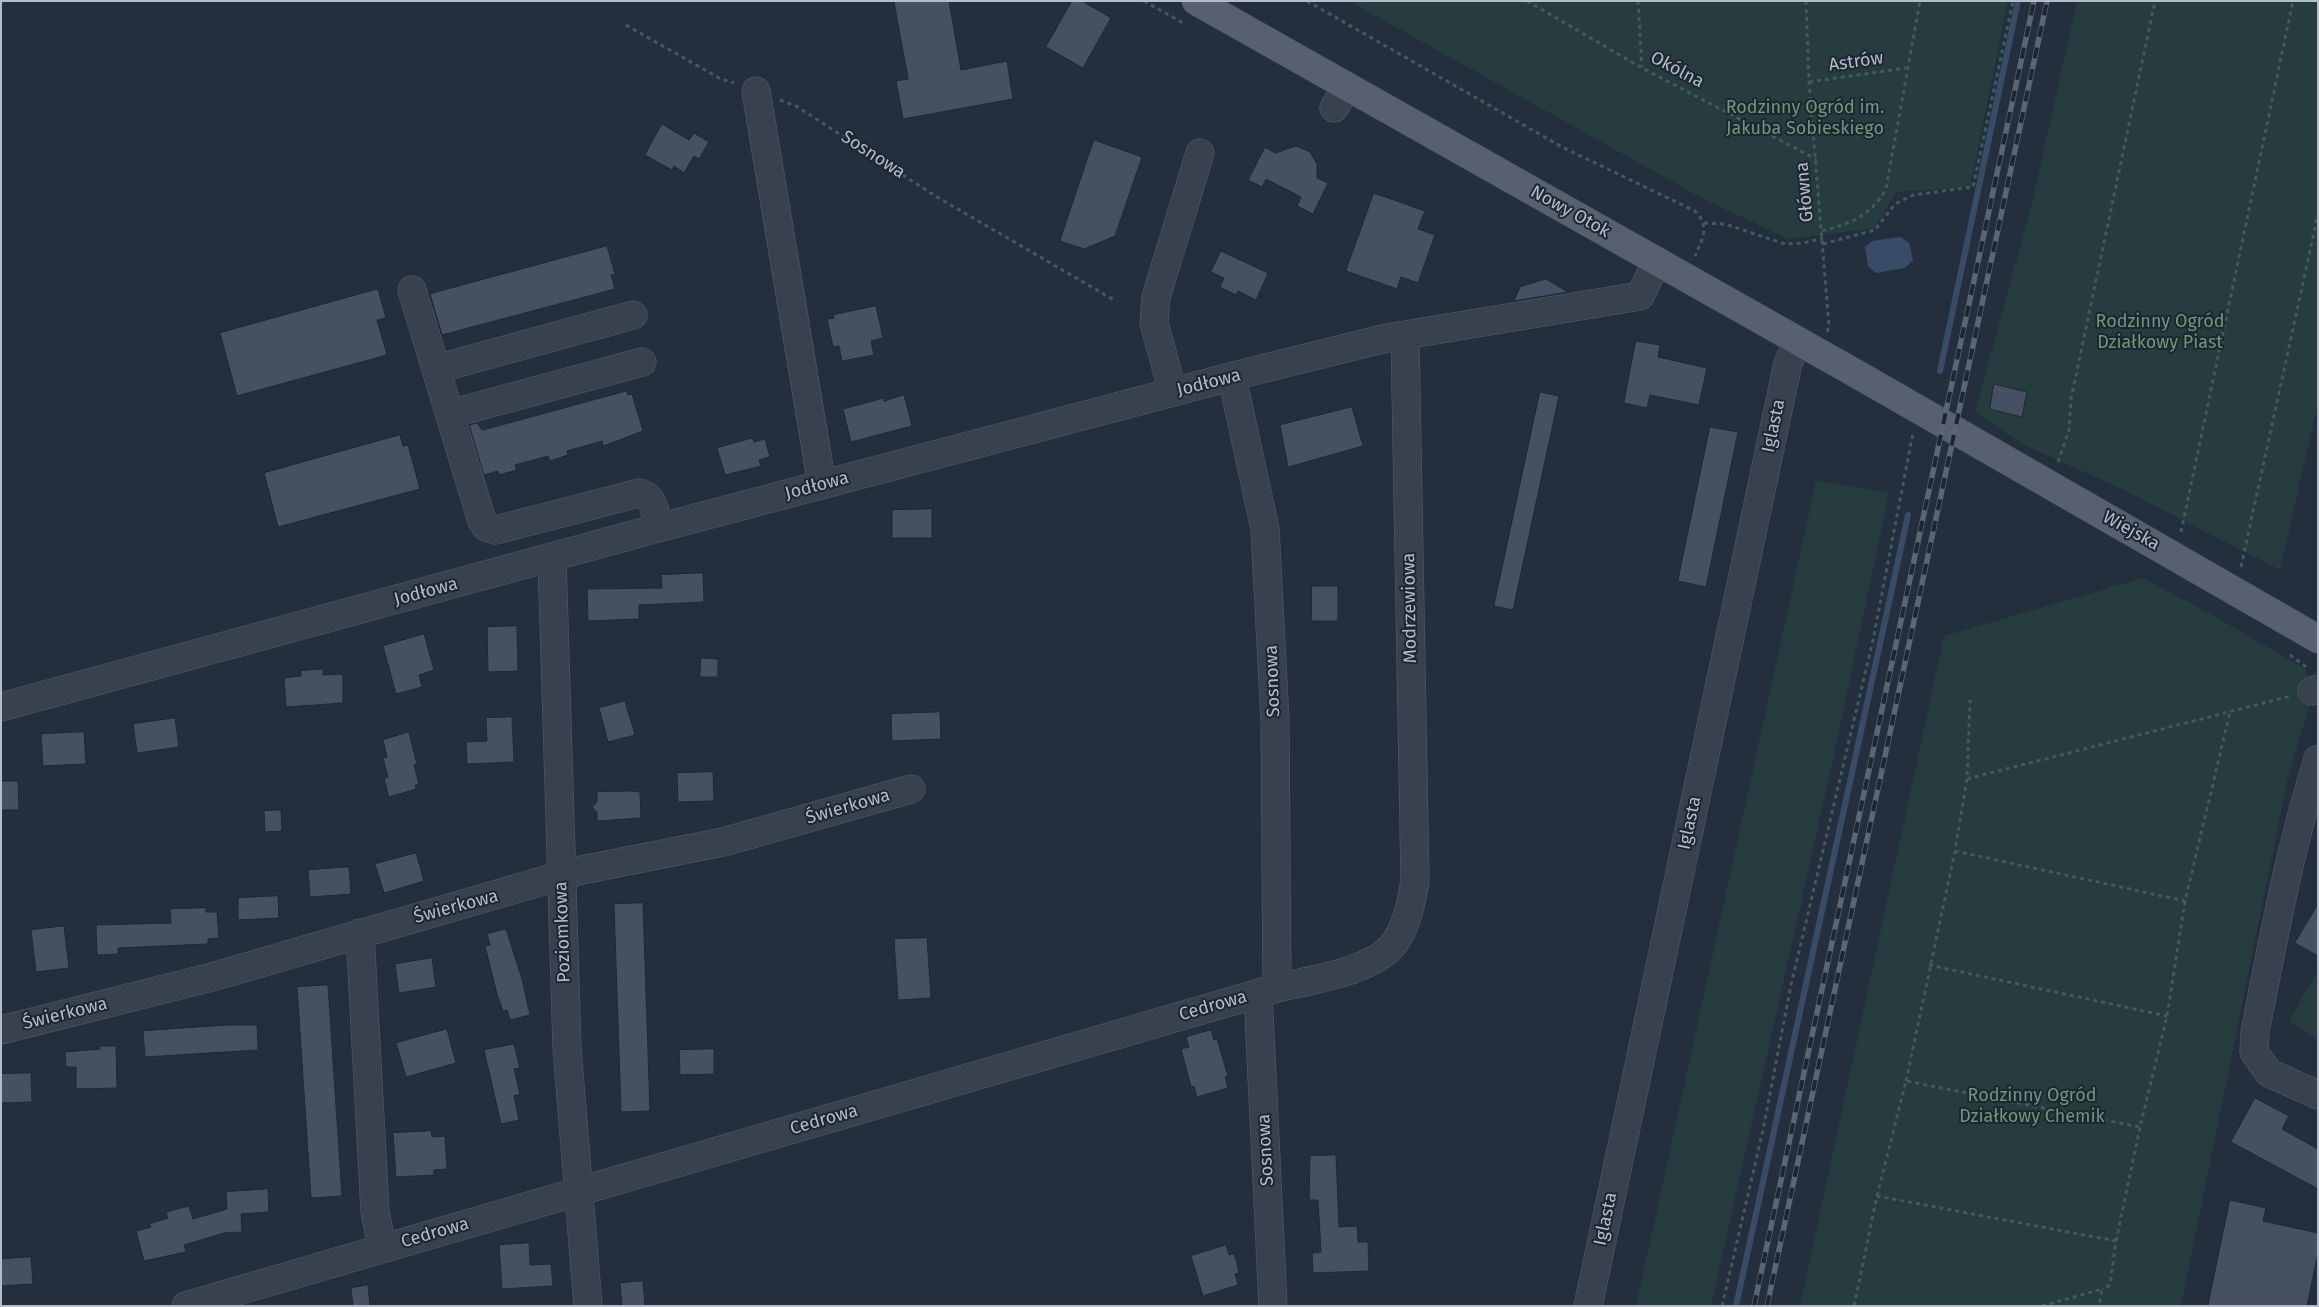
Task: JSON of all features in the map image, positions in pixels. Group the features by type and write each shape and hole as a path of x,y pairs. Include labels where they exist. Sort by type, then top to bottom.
{"main road":[{"name":"Nowy Otok","path":"1196,1 1340,97 1657,261 1944,424"},
{"name":"Wiejska","path":"1944,424 2233,588 2318,639"}],"street":[{"path":"756,91 822,485"},
{"path":"1170,392 1169,378 1154,323 1156,297 1200,153"},
{"name":"Jodłowa","path":"1,707 658,528 1170,392 1405,335 1640,296 1657,261"},
{"path":"412,290 482,521 486,527 496,530 645,494 651,500 658,528"},
{"path":"436,369 633,315"},
{"name":"Modrzewiowa","path":"1405,335 1415,881"},
{"name":"Iglasta","path":"1588,1306 1788,363 1808,347"},
{"path":"450,414 642,362"},
{"name":"Sosnowa","path":"1232,377 1265,529 1275,720 1267,991 1273,1306"},
{"name":"Poziomkowa","path":"552,558 567,1048 588,1306"},
{"path":"2318,759 2304,802 2282,894 2255,1032 2254,1052 2269,1073 2318,1095"},
{"name":"Świerkowa","path":"1,1030 212,977 360,933 561,878 577,871 723,842 911,789"},
{"name":"Cedrowa","path":"186,1306 1267,991 1350,969 1372,960 1392,946 1408,917 1415,881"},
{"path":"360,933 375,1211 382,1248"}],"path":[{"path":"1307,1 1562,147 1694,211 1703,219 1705,230 1700,246 1685,277"},
{"name":"Okólna","path":"1528,1 1642,68 1816,159"},
{"path":"1638,1 1642,68"},
{"name":"Główna","path":"1806,1 1809,82 1829,326 1808,347"},
{"path":"1822,231 1841,226 1866,215 1878,202 1886,189 1906,68 1920,1"},
{"path":"1823,244 1875,230 1895,204 1912,195 1973,187 2013,1"},
{"path":"2045,482 2061,456 2069,430 2071,399 2155,1"},
{"path":"2181,532 2293,1"},
{"name":"Sosnowa","path":"626,25 719,78 796,106 937,196 1114,300"},
{"name":"Astrów","path":"1809,82 1906,68"},
{"path":"2233,588 2243,562 2318,214"},
{"path":"1704,223 1725,224 1785,244 1804,243 1823,238"},
{"path":"1722,1306 1763,1130 1793,976 1872,640 1913,432"},
{"path":"1967,779 2315,690"},
{"path":"1854,1306 1877,1196 1906,1081 1929,965 1955,851 1967,779 1970,700"},
{"path":"2042,1306 2110,1286 2116,1241 2140,1127 2167,1016 2185,901 2230,712"},
{"path":"1955,851 2185,901"},
{"path":"1929,965 2167,1016"},
{"path":"1906,1081 2140,1127"},
{"path":"1877,1196 2116,1241"},
{"path":"2099,1306 2102,1289"}],"green space":[{"name":"Rodzinny Ogród im. Jakuba Sobieskiego","path":"1349,1 2008,1 1970,187 1896,192 1875,228 1788,239 1702,198"},
{"name":"Rodzinny Ogród Działkowy Piast","path":"2077,1 2318,1 2318,403 2280,570 2122,489 2022,444 1975,412 2032,203"},
{"path":"1816,481 1889,493 1834,755 1711,1306 1636,1306"},
{"name":"Rodzinny Ogród Działkowy Chemik","path":"2143,578 2223,621 2305,669 2312,691 2311,701 2289,773 2181,1306 1800,1306 1944,636"},
{"path":"2315,975 2318,977 2318,1039 2289,1022"}],"water":[{"path":"1901,237 1909,243 1913,260 1905,268 1876,273 1868,266 1865,247 1872,241"}],"building":[{"path":"894,1 949,1 961,70 1007,61 1013,99 903,119 896,81 908,79"},
{"path":"1072,1 1082,1 1111,18 1083,68 1046,47"},
{"path":"662,124 689,140 694,133 709,142 699,159 694,156 684,173 674,166 672,170 645,155"},
{"path":"1094,140 1142,157 1115,236 1084,249 1060,241"},
{"path":"1296,146 1310,152 1317,164 1317,178 1328,183 1313,214 1297,206 1301,197 1266,179 1262,187 1248,180 1265,147 1275,153"},
{"path":"1374,193 1425,211 1418,229 1435,235 1418,283 1401,277 1397,289 1346,271"},
{"path":"607,246 615,274 611,275 615,289 442,335 430,294"},
{"path":"1221,251 1268,273 1256,300 1238,291 1236,295 1220,287 1224,278 1211,272"},
{"path":"1546,279 1568,292 1514,301 1520,287"},
{"path":"378,289 386,318 377,320 387,355 237,396 220,333"},
{"path":"876,306 883,338 871,341 874,355 842,361 839,346 833,347 827,319 834,318 833,315"},
{"path":"1636,341 1660,345 1658,357 1707,368 1699,405 1650,395 1647,408 1624,403"},
{"path":"1994,384 2027,392 2022,417 1990,409"},
{"path":"627,391 628,395 632,394 643,431 603,446 602,441 567,451 568,455 550,461 548,456 515,465 517,470 499,475 498,471 484,475 469,425 477,423 482,430"},
{"path":"1540,392 1559,396 1513,610 1494,606"},
{"path":"904,395 912,426 851,442 843,409 884,398 884,401"},
{"path":"1352,407 1363,446 1288,467 1280,425"},
{"path":"1710,427 1738,432 1706,587 1678,581"},
{"path":"400,435 403,446 408,445 420,489 278,527 264,473"},
{"path":"753,438 754,442 765,439 770,457 759,460 761,466 725,475 717,448"},
{"path":"932,509 932,538 892,538 892,510"},
{"path":"703,573 704,602 639,605 639,619 588,621 587,589 662,588 661,575"},
{"path":"1312,586 1338,586 1338,621 1312,621"},
{"path":"517,626 518,671 488,672 487,627"},
{"path":"424,634 434,670 419,675 422,687 396,694 383,646"},
{"path":"701,658 718,659 718,677 700,677"},
{"path":"324,669 323,675 343,674 343,703 286,707 284,678 301,676 301,671"},
{"path":"625,701 635,735 608,742 599,708"},
{"path":"940,712 941,739 892,741 891,714"},
{"path":"512,717 514,762 467,764 466,742 487,741 486,718"},
{"path":"175,718 179,747 137,753 133,724"},
{"path":"84,732 86,764 43,766 41,734"},
{"path":"409,732 417,764 414,765 419,784 415,785 416,789 389,797 384,779 388,777 383,758 387,757 383,740"},
{"path":"713,772 714,801 678,802 677,773"},
{"path":"1,781 18,781 19,810 1,810"},
{"path":"597,792 640,792 641,818 597,821 597,812 592,807 597,802"},
{"path":"281,810 282,831 265,832 264,811"},
{"path":"416,853 424,881 384,893 375,864"},
{"path":"349,867 351,894 310,897 308,870"},
{"path":"278,896 279,918 238,920 238,898"},
{"path":"643,903 650,1111 621,1112 614,904"},
{"path":"2318,904 2318,956 2295,943"},
{"path":"206,908 206,912 217,912 219,938 208,939 208,944 118,948 118,954 97,955 96,925 171,923 170,909"},
{"path":"64,926 69,968 36,972 31,930"},
{"path":"506,929 522,979 530,1015 510,1020 507,1010 503,1011 497,994 485,946 490,945 487,934"},
{"path":"927,938 931,998 898,1000 894,939"},
{"path":"432,958 436,987 399,993 395,964"},
{"path":"328,985 342,1196 311,1198 297,987"},
{"path":"227,1025 257,1025 258,1050 145,1057 143,1031"},
{"path":"447,1029 456,1063 406,1077 396,1043"},
{"path":"1211,1030 1214,1040 1217,1039 1228,1076 1225,1077 1228,1088 1197,1097 1194,1086 1191,1087 1181,1049 1189,1047 1186,1037"},
{"path":"514,1044 520,1068 514,1069 520,1094 514,1096 519,1120 501,1124 484,1050"},
{"path":"100,1046 116,1046 117,1088 76,1089 76,1067 66,1067 65,1052 100,1049"},
{"path":"714,1049 714,1074 680,1075 679,1050"},
{"path":"31,1073 32,1102 1,1103 1,1074"},
{"path":"2255,1098 2289,1116 2282,1129 2318,1149 2318,1189 2231,1142"},
{"path":"431,1131 432,1137 445,1136 447,1169 434,1170 434,1175 396,1177 393,1133"},
{"path":"1336,1155 1339,1227 1357,1226 1358,1242 1368,1242 1369,1271 1313,1273 1312,1253 1321,1252 1318,1200 1309,1200 1310,1156"},
{"path":"268,1189 269,1212 241,1214 242,1232 224,1233 184,1245 186,1252 144,1261 136,1231 151,1227 149,1224 168,1218 166,1212 189,1206 193,1219 227,1209 226,1192"},
{"path":"2230,1200 2266,1208 2263,1221 2318,1233 2318,1253 2307,1306 2208,1306"},
{"path":"529,1243 530,1265 551,1264 553,1286 502,1289 499,1245"},
{"path":"1226,1245 1229,1255 1234,1254 1237,1263 1239,1273 1235,1274 1238,1285 1203,1296 1191,1256"},
{"path":"31,1257 33,1284 1,1286 1,1259"},
{"path":"643,1281 645,1306 622,1306 620,1283"},
{"path":"368,1285 370,1306 353,1306 351,1288"}],"waterway":[{"path":"1940,371 2018,1"},
{"path":"1736,1306 1908,515"}],"railway":[{"path":"1754,1306 2034,1"},
{"path":"1767,1306 2047,1"}]}
